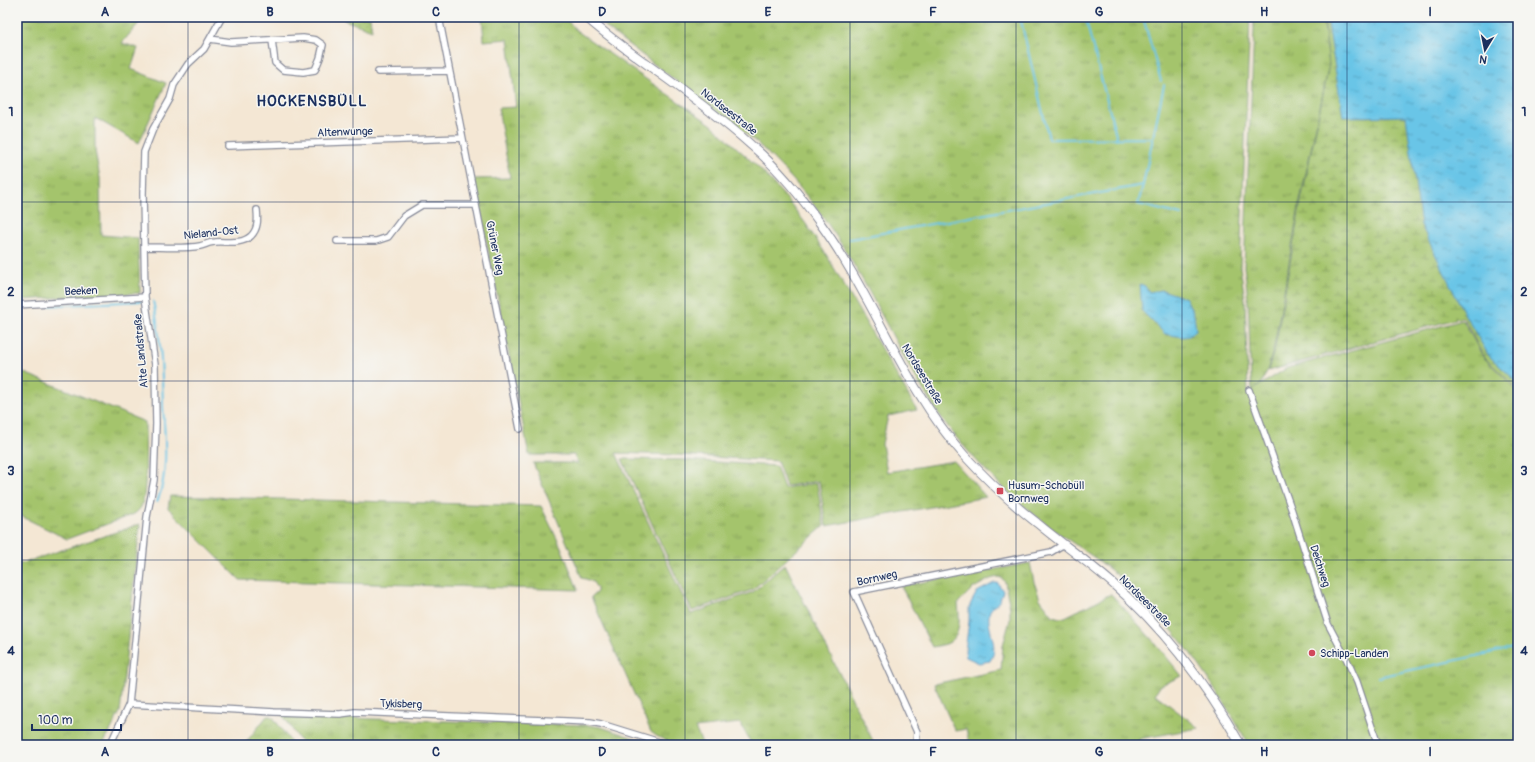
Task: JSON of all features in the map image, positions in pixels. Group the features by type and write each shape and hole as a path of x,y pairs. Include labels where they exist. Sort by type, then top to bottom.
{"main road":[{"name":"Nordseestraße","path":"586,17 683,90 753,146 779,172 821,224 848,265 925,404 963,454 1000,491 1110,581 1156,626 1214,701 1240,745"}],"street":[{"name":"Alte Landstraße","path":"110,745 129,704 147,517 154,480 156,424 155,365 145,297 143,194 144,152 153,129 170,99 174,85 188,64 204,49 222,17"},
{"name":"Grüner Weg","path":"439,17 448,71 520,429"},
{"path":"210,39 231,42 303,38 316,40 323,45 315,70 303,72 283,70 276,63 272,40"},
{"path":"378,72 448,71"},
{"name":"Altenwunge","path":"228,146 462,138"},
{"path":"337,241 376,240 388,238 404,216 422,205 476,205"},
{"name":"Nieland-Ost","path":"144,247 200,246 213,242 238,242 246,240 251,236 258,224 257,210"},
{"name":"Beeken","path":"17,305 145,297"},
{"name":"Deichweg","path":"1249,390 1292,511 1328,624 1357,682 1378,745"},
{"name":"Bornweg","path":"916,745 917,732 854,592 1051,552 1064,544"},
{"name":"Tykisberg","path":"129,704 274,712 340,714 355,712 590,722 669,745"}],"green space":[{"path":"17,17 144,17 122,43 138,48 131,69 166,83 139,143 95,118 95,151 100,178 101,235 138,238 140,293 17,300"},
{"path":"345,17 370,17 372,30 344,20"},
{"path":"482,17 564,17 577,31 712,125 760,169 787,199 827,256 917,410 888,416 882,444 887,472 954,461 986,497 826,526 819,481 786,486 777,461 616,453 691,614 753,592 785,564 875,745 752,745 740,723 695,728 703,745 683,744 669,741 651,732 591,597 597,592 597,588 592,581 582,578 533,463 578,463 574,455 529,455 474,179 510,178 498,108 516,107 508,39 484,41"},
{"path":"598,17 1250,17 1240,267 1245,299 1248,393 1287,368 1463,320 1483,357 1515,388 1518,394 1518,745 1249,745 1224,702 1186,647 1154,610 1116,574 1046,524 1000,485 968,451 947,425 927,396 910,367 844,248 825,220 792,179 756,142 599,22"},
{"path":"1253,17 1323,17 1329,65 1300,201 1274,347 1267,371 1261,384 1252,390 1248,297 1244,267 1254,29"},
{"path":"1324,17 1518,17 1518,389 1484,357 1463,317 1268,371 1275,347 1301,201 1329,65"},
{"path":"17,370 145,422 145,490 141,507 134,514 67,539 17,514"},
{"path":"622,459 684,460 776,466 784,488 817,483 824,526 752,590 692,611"},
{"path":"170,496 541,506 561,547 578,590 240,580 168,508"},
{"path":"140,524 120,712 103,745 17,745 17,565"},
{"path":"1030,563 1034,582 1040,599 1053,616 1060,618 1065,617 1111,594 1182,676 1161,685 1155,694 1199,728 1139,739 1139,742 1124,745 970,745 966,729 955,731 934,684 1001,670 1003,645 1010,620 1010,608 1005,582 1002,578 998,577 990,579 972,589 958,603 959,624 954,639 946,644 932,647 901,586"},
{"path":"282,714 374,719 587,725 601,727 654,745 303,745"},
{"path":"267,716 272,716 293,745 244,745"}],"water":[{"path":"1327,17 1518,17 1518,383 1489,356 1465,315 1421,225 1406,116 1343,117"},
{"path":"1140,284 1145,286 1149,292 1162,290 1186,298 1194,315 1196,330 1189,336 1183,337 1165,334 1142,311"},
{"path":"994,583 998,583 1003,591 1000,600 989,613 989,621 994,644 993,655 990,661 979,663 966,657 965,651 969,621 969,608 977,592"}],"waterway":[{"path":"1020,17 1049,139 1153,138"},
{"path":"1085,17 1117,139"},
{"path":"1143,17 1161,81"},
{"path":"1164,85 1138,204 1181,215"},
{"path":"850,239 1143,185"},
{"path":"46,306 143,301"},
{"path":"153,301 161,354 165,443 165,467 161,491 157,502"},
{"path":"1378,677 1518,647"}],"place":[{"name":"Husum-Schobüll Bornweg","path":"1000,491"},
{"name":"Schipp-Landen","path":"1312,653"}],"district":[{"name":"HOCKENSBÜLL","path":"312,101"}]}
